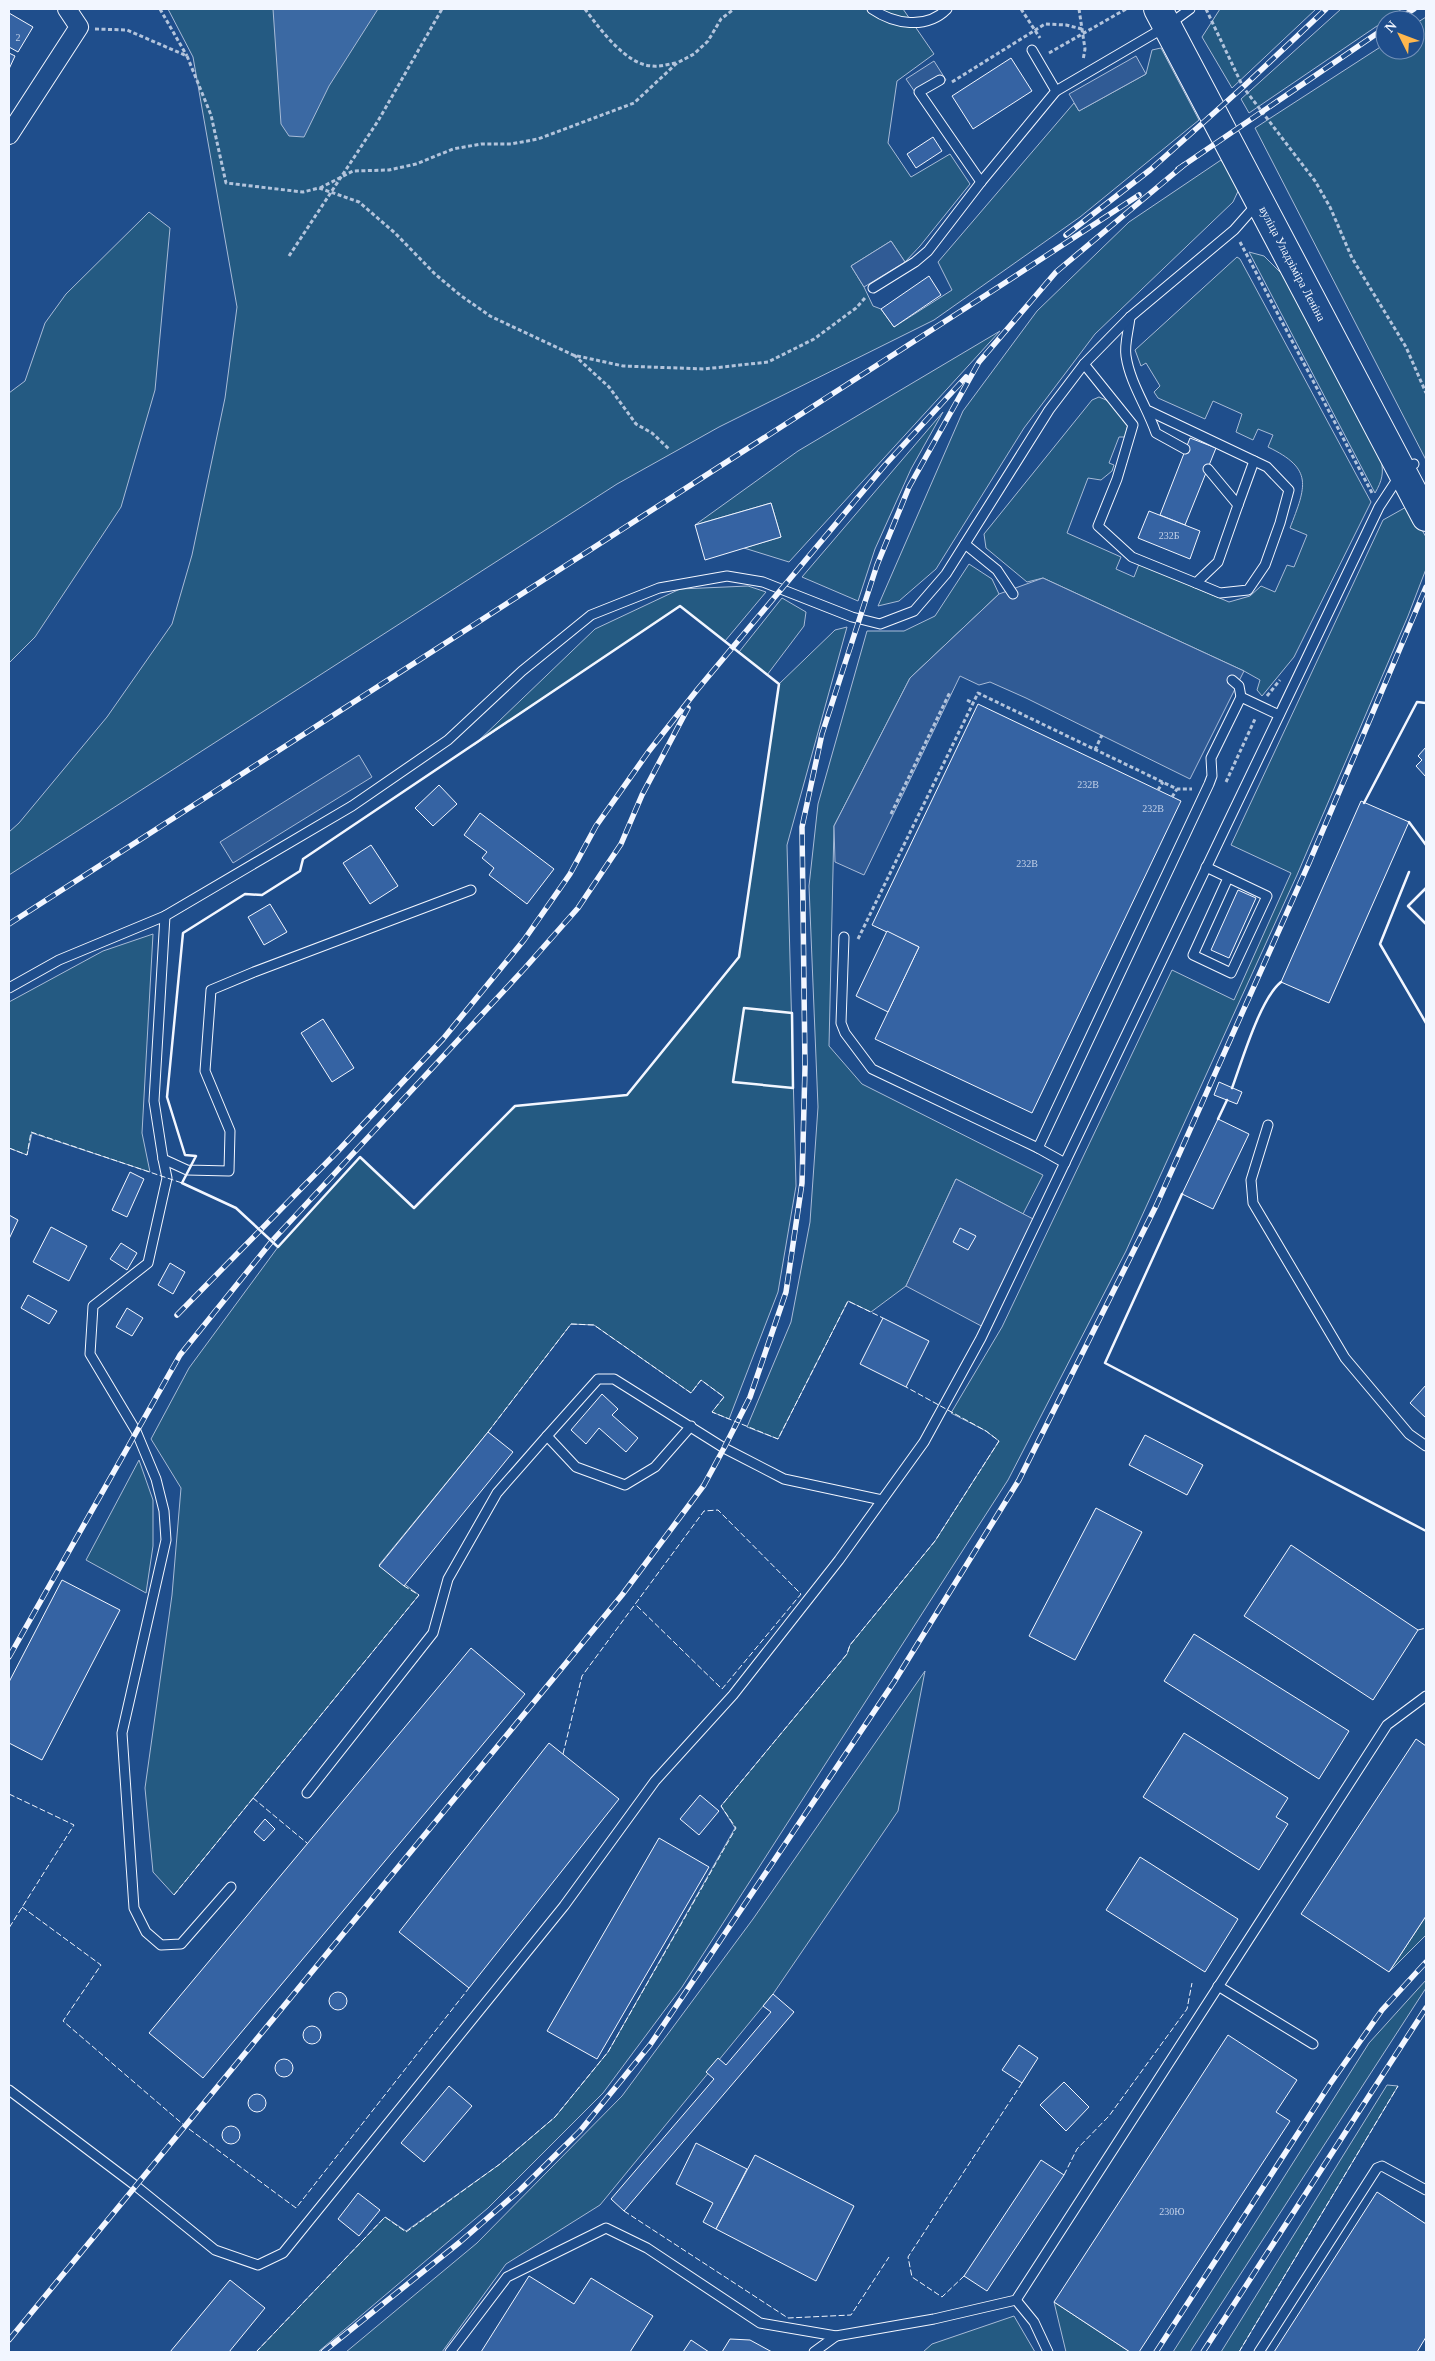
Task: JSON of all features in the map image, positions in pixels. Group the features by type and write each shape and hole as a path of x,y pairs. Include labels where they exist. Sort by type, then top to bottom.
{"main road":[{"name":"вуліца Уладзіміра Леніна","path":"1173,14 1262,200 1414,474"},
{"name":"вуліца Уладзіміра Леніна","path":"1173,14 1414,474 1426,517"}],"street":[{"path":"9,135 79,27 67,9"}],"lane":[{"path":"872,9 894,21 921,23 940,16 947,9"},
{"path":"874,288 915,262 928,251 981,182 1056,91 1173,14"},
{"path":"1032,50 1056,91"},
{"path":"940,80 919,92 981,182"},
{"path":"9,988 59,960 165,916 352,806 448,740 522,671 591,615 659,588 727,576 763,582 852,617 880,624 914,611 946,574 1049,410 1084,364 1130,317 1234,230 1262,200"},
{"path":"1130,317 1126,354 1131,378 1149,411 1156,433 1186,449"},
{"path":"1084,364 1133,425 1117,479 1098,526 1132,558 1220,593 1248,590 1265,565 1289,490 1267,467 1149,411"},
{"path":"1196,583 1218,562 1254,461"},
{"path":"1208,469 1238,505"},
{"path":"9,2090 136,2186 216,2250 258,2265 283,2253 564,1906 655,1781 733,1695 839,1560 924,1442 981,1338 1380,507 1414,474"},
{"path":"965,544 997,570 1014,594"},
{"path":"1038,1148 1209,784 1212,776 1210,758 1241,697 1239,686 1232,680"},
{"path":"1241,697 1279,714"},
{"path":"1206,867 1266,896 1231,973 1193,955 1228,878"},
{"path":"163,1160 187,1170 230,1171 230,1131 205,1071 211,990 263,968 471,890"},
{"path":"165,916 154,1101 167,1178 148,1263 93,1306 90,1354 136,1431 156,1479 164,1511 166,1540 122,1733 134,1908 146,1932 161,1945 181,1944 232,1887"},
{"path":"844,937 842,1023 845,1033 870,1067 1064,1162"},
{"path":"1268,1125 1251,1180 1253,1203 1344,1358 1409,1434 1426,1446"},
{"path":"307,1793 433,1634 448,1579 496,1493 598,1380 614,1380 724,1448 784,1479 882,1500"},
{"path":"547,1436 576,1467 625,1485 655,1466 691,1426"},
{"path":"450,2352 507,2277 606,2228 647,2248 760,2323 836,2336 934,2319 1016,2300 1386,1725 1426,1696"},
{"path":"1218,1986 1313,2044"},
{"path":"1259,2352 1376,2168 1382,2166 1391,2169 1426,2190"},
{"path":"1016,2300 1034,2322 1048,2352"},
{"path":"814,2352 836,2336"}],"path":[{"path":"160,9 187,56 211,114 226,183 303,192 320,188 354,171 389,170 416,164 453,149 481,144 511,144 554,133 634,103 677,63 694,54 708,41 720,19 734,9"},
{"path":"289,256 378,121 442,9"},
{"path":"584,9 611,44 631,57 651,66 677,63"},
{"path":"1021,9 1055,61"},
{"path":"1079,9 1085,48 1082,62"},
{"path":"1050,53 1126,9"},
{"path":"1206,9 1243,87 1315,181 1330,207 1352,258 1406,347 1426,393"},
{"path":"951,82 1045,24 1066,25 1082,29"},
{"path":"79,27 127,30 187,56"},
{"path":"320,188 359,202 395,233 434,274 490,316 573,355 623,366 704,369 768,362 814,339 856,308 874,288"},
{"path":"1234,230 1380,507"},
{"path":"573,355 609,387 636,424 652,433 669,449"},
{"path":"890,814 950,692"},
{"path":"843,971 978,693 1162,782 1176,788 1195,789"},
{"path":"967,700 973,703"},
{"path":"1223,788 1255,719"},
{"path":"1096,750 1102,735"},
{"path":"1158,790 1162,782"},
{"path":"1172,797 1176,788"},
{"path":"909,823 914,825"}],"shaded area":[{"path":"168,9 903,9 934,54 897,81 888,143 911,177 950,154 970,184 905,262 891,241 851,266 873,306 881,309 894,327 952,290 938,262 1074,103 1079,111 1146,74 1152,50 1161,48 1199,120 1080,217 934,320 719,427 617,484 9,875 9,832 19,823 107,717 172,624 192,555 225,398 237,307 193,57"},
{"path":"273,9 378,9 329,86 304,137 289,136 281,124"},
{"path":"1220,9 1316,9 1232,88 1202,37"},
{"path":"1341,9 1402,9 1375,10 1375,27 1249,113 1241,99"},
{"path":"1425,18 1426,460 1255,128 1375,50 1375,60 1425,60"},
{"path":"1136,56 1146,74 1079,111 1069,94"},
{"path":"934,61 946,80 919,98 906,79"},
{"path":"1221,160 1240,187 1233,202 1095,334 1024,428 936,569 899,601 878,606 963,411 1037,311 1129,222"},
{"path":"149,212 170,228 155,390 121,507 35,637 9,663 9,393 25,381 45,323 66,294"},
{"path":"891,241 905,262 864,287 851,266"},
{"path":"1249,252 1264,256 1282,274 1381,460 1382,477 1375,493"},
{"path":"1237,257 1240,259 1371,502 1294,657 1262,696 1257,690 1260,680 1244,671 1043,578 1027,582 986,548 984,534 1092,400 1099,397 1111,402 1128,424 1125,437 1119,437 1109,463 1114,465 1112,471 1101,480 1088,478 1067,533 1121,557 1116,569 1134,577 1139,564 1229,602 1250,596 1261,586 1275,592 1287,565 1294,567 1307,535 1290,528 1302,490 1302,480 1299,471 1283,455 1268,447 1273,435 1258,429 1253,440 1236,432 1242,414 1213,401 1205,419 1158,398 1154,392 1160,386 1146,363 1141,366 1135,350"},
{"path":"1000,331 789,562 744,548 781,537 771,503 695,525 798,451"},
{"path":"943,412 911,469 875,549 858,601 802,577"},
{"path":"1408,506 1426,537 1426,569 1408,616 1297,875 1126,1251 1008,1480 682,1987 603,2093 488,2208 318,2352 256,2352 385,2217 406,2231 500,2164 555,2117 608,2052 735,1828 721,1806 847,1654 850,1645 935,1541 999,1441 986,1431 951,1413 1002,1327 1172,970 1234,1000 1291,873 1231,845 1383,520"},
{"path":"969,564 992,579 999,594 910,678 834,826 829,1046 862,1084 1043,1175 1023,1214 956,1179 906,1286 871,1312 848,1301 778,1439 747,1427 791,1322 810,1222 818,1107 809,886 818,804 867,631 904,631 935,616"},
{"path":"1043,578 1244,671 1190,779 1026,698 990,682 979,685 960,676 864,875 835,862 834,826 910,678 999,594"},
{"path":"748,586 766,592 725,641 680,606 474,745 595,629 680,589"},
{"path":"782,598 806,612 804,626 767,675 739,652"},
{"path":"847,627 787,845 796,1186 778,1292 729,1419 712,1412 724,1397 701,1380 691,1393 594,1325 571,1324 488,1432 379,1565 419,1595 174,1895 153,1872 145,1788 172,1595 181,1488 151,1439 189,1368 278,1247 360,1157 414,1207 515,1106 627,1095 739,957 779,684 835,630"},
{"path":"359,755 372,777 233,863 220,842"},
{"path":"153,934 142,1133 150,1172 32,1133 27,1155 9,1148 9,1002 103,951"},
{"path":"956,1179 1037,1221 985,1328 906,1286"},
{"path":"139,1460 153,1500 153,1546 146,1593 86,1560"},
{"path":"925,1671 898,1811 773,1994 600,2205 506,2264 442,2352 346,2352 477,2243 622,2096 753,1919"},
{"path":"1426,1916 1426,1935 1389,1972"},
{"path":"1426,1980 1426,1988 1190,2352 1173,2352 1369,2043"},
{"path":"1387,2085 1398,2086 1239,2352 1221,2352"},
{"path":"1054,2302 1130,2352 1066,2352"},
{"path":"1014,2316 1035,2352 923,2352 932,2344"}],"building":[{"path":"9,13 33,27 18,52 9,47"},
{"path":"9,53 15,56 9,69"},
{"path":"1011,58 1032,91 973,129 952,96"},
{"path":"933,137 942,151 916,168 907,154"},
{"path":"929,276 941,295 894,327 881,309"},
{"path":"1190,438 1216,448 1185,525 1160,515"},
{"path":"771,503 781,537 705,560 695,525"},
{"path":"1149,511 1200,531 1190,559 1138,538"},
{"path":"978,704 1181,801 1032,1113 875,1039 919,947 872,925"},
{"path":"1426,747 1426,777 1416,766 1422,760 1418,756"},
{"path":"439,785 457,804 433,826 415,808"},
{"path":"1361,801 1409,822 1329,1003 1281,982"},
{"path":"480,813 554,869 527,904 489,875 494,868 482,858 487,852 464,835"},
{"path":"371,845 398,886 370,904 343,863"},
{"path":"1238,890 1256,898 1229,958 1211,950"},
{"path":"270,904 287,932 264,945 248,917"},
{"path":"887,931 919,947 888,1012 856,996"},
{"path":"323,1019 354,1068 332,1082 301,1033"},
{"path":"1219,1082 1242,1092 1237,1104 1214,1095"},
{"path":"1218,1119 1249,1134 1213,1209 1182,1194"},
{"path":"130,1172 144,1179 127,1217 112,1210"},
{"path":"9,1215 18,1220 9,1239"},
{"path":"51,1227 87,1246 69,1281 33,1262"},
{"path":"960,1228 976,1236 968,1250 953,1242"},
{"path":"121,1243 137,1253 127,1270 110,1259"},
{"path":"170,1263 185,1272 173,1294 158,1285"},
{"path":"28,1295 57,1311 49,1324 21,1308"},
{"path":"127,1308 143,1318 132,1336 116,1327"},
{"path":"883,1318 929,1341 906,1387 860,1364"},
{"path":"1426,1385 1426,1418 1410,1403"},
{"path":"602,1394 618,1409 612,1415 638,1438 626,1452 599,1428 586,1444 571,1430"},
{"path":"488,1432 513,1452 404,1586 379,1566"},
{"path":"1145,1435 1203,1465 1187,1495 1129,1465"},
{"path":"1096,1508 1142,1532 1075,1660 1029,1636"},
{"path":"1291,1545 1418,1630 1373,1700 1244,1616"},
{"path":"62,1580 120,1610 42,1760 9,1743 9,1682"},
{"path":"1194,1634 1349,1731 1319,1779 1164,1681"},
{"path":"471,1648 525,1694 203,2078 149,2033"},
{"path":"1184,1733 1288,1798 1276,1817 1288,1824 1259,1870 1143,1797"},
{"path":"1416,1739 1426,1746 1426,1916 1389,1972 1301,1914"},
{"path":"549,1743 619,1799 469,1988 399,1932"},
{"path":"700,1795 719,1811 699,1835 680,1819"},
{"path":"265,1819 275,1829 264,1841 254,1832"},
{"path":"659,1838 709,1867 597,2059 547,2031"},
{"path":"1140,1857 1238,1919 1205,1972 1106,1910"},
{"path":"338,1992 344,1995 347,2001 344,2007 338,2010 332,2007 329,2001 332,1995"},
{"path":"773,1994 794,2012 624,2211 611,2199 714,2079 706,2072 718,2058 726,2065 771,2012 763,2006"},
{"path":"312,2026 318,2029 321,2035 318,2041 312,2044 306,2041 303,2035 306,2029"},
{"path":"1228,2035 1297,2080 1276,2112 1290,2121 1139,2352 1130,2352 1054,2302"},
{"path":"1019,2045 1038,2058 1022,2083 1002,2070"},
{"path":"284,2059 290,2062 293,2068 290,2074 284,2077 278,2074 275,2068 278,2062"},
{"path":"1064,2082 1089,2107 1066,2131 1040,2105"},
{"path":"449,2086 472,2106 424,2162 401,2143"},
{"path":"257,2094 263,2097 266,2103 263,2109 257,2112 251,2109 248,2103 251,2097"},
{"path":"231,2126 237,2129 240,2135 237,2141 231,2144 225,2141 222,2135 225,2129"},
{"path":"696,2143 747,2169 716,2229 703,2222 713,2203 676,2184"},
{"path":"755,2155 854,2206 816,2281 716,2229"},
{"path":"1041,2160 1064,2175 987,2291 964,2276"},
{"path":"1377,2192 1426,2224 1426,2337 1417,2352 1274,2352"},
{"path":"358,2193 380,2210 359,2236 338,2219"},
{"path":"529,2276 574,2304 591,2278 653,2316 630,2352 481,2352"},
{"path":"230,2280 265,2308 229,2352 170,2352"},
{"path":"730,2339 750,2340 772,2352 722,2352"},
{"path":"691,2340 709,2352 683,2352"}],"railway":[{"path":"1066,235 1150,170 1243,87 1326,9"},
{"path":"1178,169 1375,35"},
{"path":"9,2340 622,1595 704,1485 724,1448 750,1397 786,1292 802,1183 805,1067 802,827 822,734 877,565 909,487 979,362 1056,272 1184,165"},
{"path":"9,924 1139,195"},
{"path":"177,1315 338,1151 443,1039 524,940 570,874 596,826 649,751 697,690 885,465 966,377"},
{"path":"323,2352 460,2242 520,2190 580,2131 650,2045 894,1682 1019,1480 1156,1206 1309,863 1426,587"},
{"path":"9,1657 180,1355 272,1241 525,968 578,908 621,844 642,795 688,708"},
{"path":"1156,2352 1330,2084 1382,2010 1426,1962"},
{"path":"1203,2352 1426,2008"}],"fence":[{"path":"9,1148 27,1155 31,1132 182,1183"},
{"path":"488,1432 571,1324 594,1325 691,1393 701,1380 724,1397 712,1412 778,1439 848,1301 883,1318"},
{"path":"256,2352 385,2217 406,2232 500,2164 555,2117 608,2052 736,1828 721,1806 847,1654 850,1645 935,1541 999,1441 986,1431 906,1387"},
{"path":"563,1754 582,1676 704,1511 718,1510 801,1594 722,1689 635,1604"},
{"path":"174,1895 419,1595 404,1586"},
{"path":"1418,1630 1426,1628"},
{"path":"9,1794 74,1825 9,1928"},
{"path":"253,1798 307,1843"},
{"path":"22,1907 101,1965 63,2021 185,2126 296,2208 469,1988"},
{"path":"1064,2175 1077,2149 1109,2116 1187,2009 1192,1983"},
{"path":"964,2276 942,2297 912,2277 908,2257 1022,2083"},
{"path":"1239,2352 1398,2086"},
{"path":"624,2211 788,2318 851,2315 889,2257"}],"wall":[{"path":"680,606 779,684 739,957 627,1095 515,1106 414,1208 360,1157 278,1247 236,1208 182,1183 196,1156 185,1155 167,1097 183,933 245,894 262,895 300,871 303,859 680,606"},
{"path":"1364,803 1417,702 1426,703"},
{"path":"1409,822 1426,845"},
{"path":"1409,872 1380,944 1426,1023"},
{"path":"1426,888 1408,906 1426,924"},
{"path":"1232,1088 1259,1016 1273,990 1281,982"},
{"path":"744,1008 792,1013 793,1088 733,1082 744,1008"},
{"path":"1218,1119 1227,1100"},
{"path":"1182,1194 1105,1363 1426,1531"}]}
